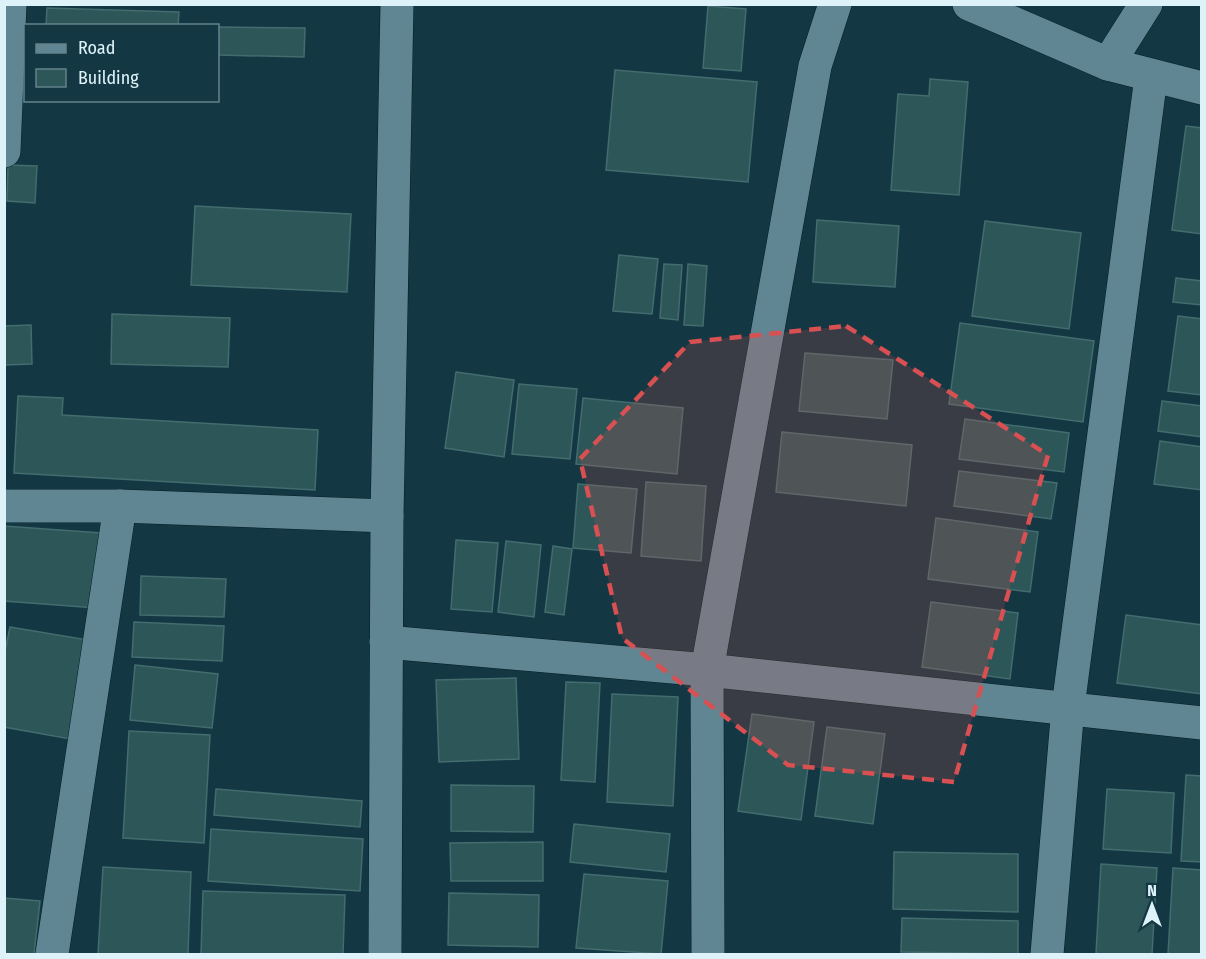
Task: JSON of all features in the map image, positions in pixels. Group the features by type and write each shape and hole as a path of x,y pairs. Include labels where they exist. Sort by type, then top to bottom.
{"street":[{"path":"4,151 10,4"},
{"path":"385,954 387,516 397,4"},
{"path":"708,954 707,670 815,66 835,4"},
{"path":"969,4 1108,64 1151,77 1202,87"},
{"path":"1108,64 1146,4"},
{"path":"1047,954 1068,707 1151,77"},
{"path":"4,507 120,507 387,516"},
{"path":"52,954 120,507"},
{"path":"386,642 707,670 1202,723"}],"highlighted area":[{"path":"846,326 1048,455 1003,604 954,782 788,765 622,638 580,459 690,342"}],"building":[{"path":"708,6 746,9 741,71 703,68"},
{"path":"47,8 179,12 178,24 46,24"},
{"path":"219,27 305,28 304,57 219,55"},
{"path":"615,70 757,82 748,182 606,170"},
{"path":"930,79 968,82 959,195 891,190 898,94 929,96"},
{"path":"1186,126 1202,128 1202,234 1172,230"},
{"path":"8,165 37,166 35,203 7,201"},
{"path":"195,206 351,214 347,292 191,285"},
{"path":"817,220 899,226 895,287 813,282"},
{"path":"985,221 1081,233 1069,329 972,316"},
{"path":"619,255 658,259 652,314 613,311"},
{"path":"664,264 682,265 678,320 660,318"},
{"path":"688,264 707,266 703,326 684,325"},
{"path":"1176,278 1202,281 1202,305 1173,302"},
{"path":"112,314 230,318 228,367 111,364"},
{"path":"1178,316 1202,319 1202,395 1168,391"},
{"path":"960,323 1094,341 1083,422 949,404"},
{"path":"31,325 32,364 4,365 4,326"},
{"path":"805,353 893,360 887,419 799,411"},
{"path":"456,372 514,380 504,457 445,448"},
{"path":"519,384 577,389 570,459 512,454"},
{"path":"18,396 63,398 62,415 318,430 315,490 14,473"},
{"path":"583,398 683,408 677,474 576,464"},
{"path":"1162,401 1202,406 1202,437 1158,431"},
{"path":"965,419 1069,433 1064,472 959,459"},
{"path":"782,432 912,445 906,506 776,492"},
{"path":"1160,441 1202,447 1202,490 1154,484"},
{"path":"959,471 1057,483 1051,519 954,506"},
{"path":"646,482 706,486 701,561 641,556"},
{"path":"578,484 637,489 631,553 573,548"},
{"path":"936,518 1038,532 1030,592 928,579"},
{"path":"4,526 101,533 96,608 4,601"},
{"path":"456,540 498,543 492,612 451,609"},
{"path":"506,541 541,545 534,617 498,612"},
{"path":"553,546 572,549 564,615 545,612"},
{"path":"141,576 226,579 224,617 140,615"},
{"path":"931,602 1018,613 1010,679 922,667"},
{"path":"1126,615 1202,625 1202,694 1117,683"},
{"path":"134,622 224,626 222,661 132,657"},
{"path":"10,627 94,641 76,740 4,727 4,656"},
{"path":"135,665 218,674 212,728 130,720"},
{"path":"516,678 519,759 439,762 436,680"},
{"path":"566,682 600,683 595,782 561,780"},
{"path":"612,694 678,697 673,806 607,802"},
{"path":"752,714 814,722 801,820 738,811"},
{"path":"827,727 885,734 873,824 815,816"},
{"path":"129,731 210,735 204,843 123,838"},
{"path":"1186,775 1202,776 1202,862 1181,861"},
{"path":"451,785 534,786 533,832 451,831"},
{"path":"216,789 362,801 360,827 214,815"},
{"path":"1107,789 1174,793 1171,853 1103,849"},
{"path":"574,824 670,834 666,872 570,862"},
{"path":"211,829 363,839 360,891 208,881"},
{"path":"543,842 543,881 451,881 450,843"},
{"path":"894,852 1018,854 1018,912 893,909"},
{"path":"1101,864 1157,868 1152,954 1096,954"},
{"path":"103,867 191,872 188,954 98,954"},
{"path":"1173,868 1202,870 1202,954 1168,954"},
{"path":"584,874 668,881 661,954 576,948"},
{"path":"203,891 345,895 343,954 201,954"},
{"path":"449,893 539,895 538,947 448,945"},
{"path":"4,898 40,901 34,954 4,954"},
{"path":"902,918 1018,921 1018,954 901,952"}]}
